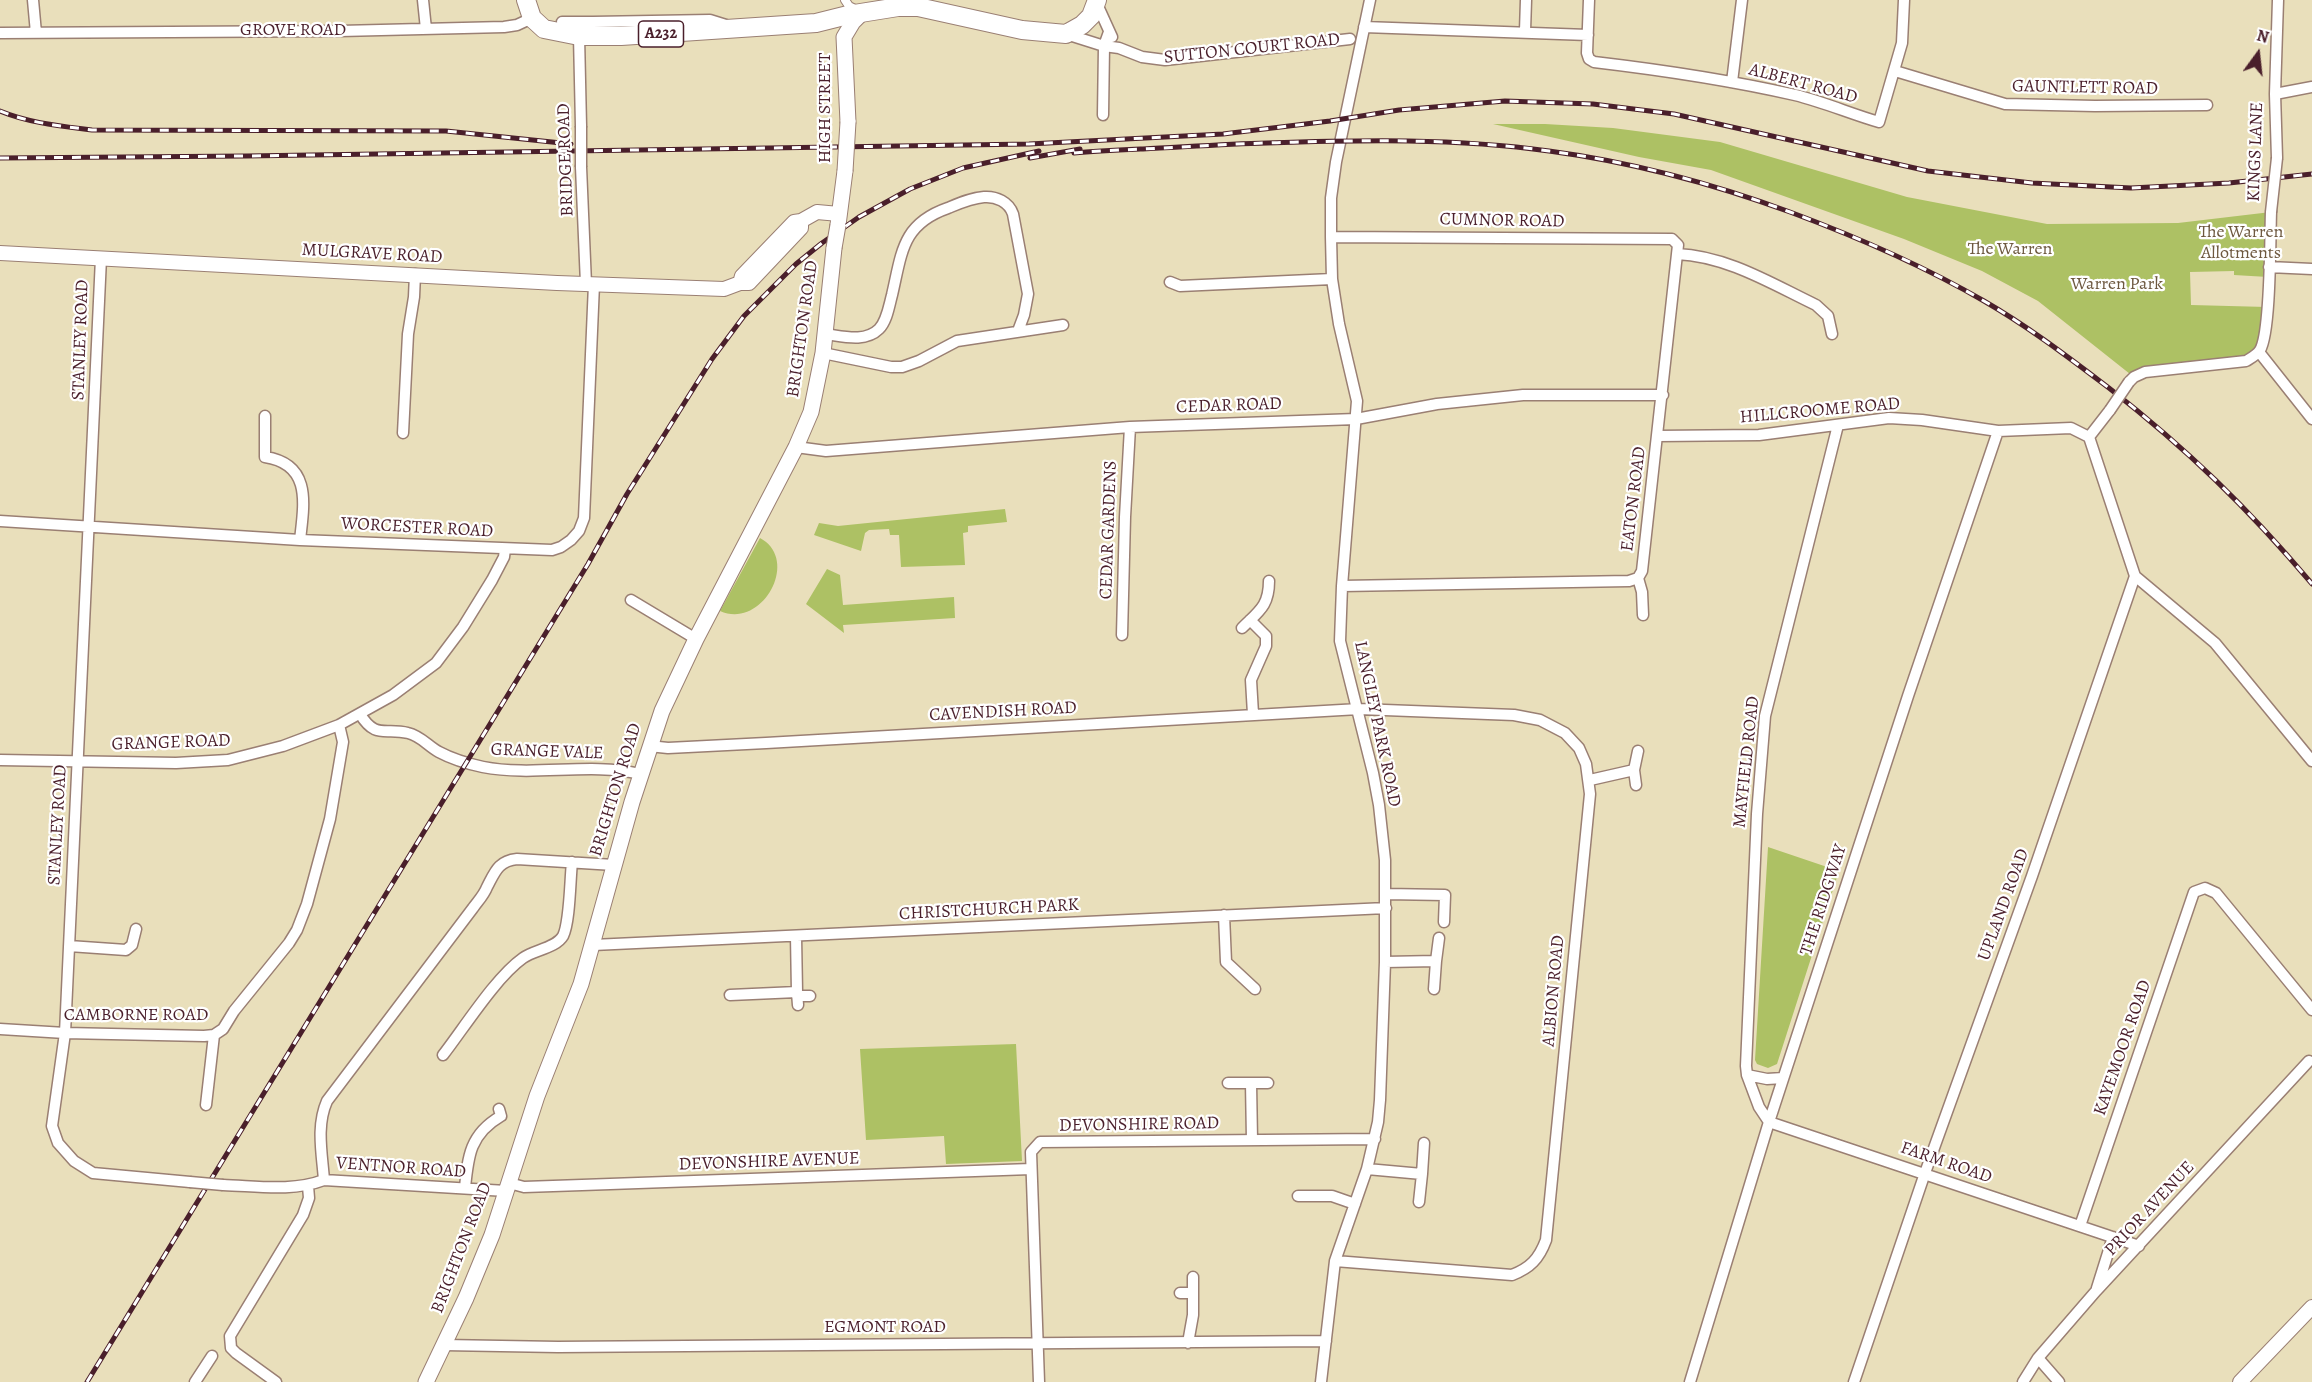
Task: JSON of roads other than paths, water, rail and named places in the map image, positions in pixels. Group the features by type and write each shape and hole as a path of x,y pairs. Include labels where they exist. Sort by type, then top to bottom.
{"highway":[{"path":"526,0 532,18"},
{"path":"1066,34 1083,25 1097,2"},
{"name":"SUTTON COURT ROAD","path":"862,13 898,7 918,7 1022,30 1066,34"},
{"name":"A232","path":"532,18 544,29 579,36 670,27 740,28 816,23 862,13"}],"main road":[{"name":"HIGH STREET","path":"838,219 845,171 848,122 844,38 853,22 862,13"},
{"name":"HIGH STREET","path":"816,23 825,25 844,38"},
{"name":"BRIGHTON ROAD","path":"426,1382 486,1250 537,1096 580,984 640,774 662,711 696,639 796,447 816,396 838,219"}],"street":[{"path":"33,0 36,33"},
{"path":"423,0 426,29"},
{"path":"845,0 849,6 862,13"},
{"name":"LANGLEY PARK ROAD","path":"1322,1382 1335,1261 1367,1169 1375,1138 1380,1100 1385,962 1386,894 1379,806 1359,709 1340,641 1341,586 1357,401 1339,324 1332,279 1331,237 1331,198 1336,162 1370,0"},
{"path":"1525,31 1526,0"},
{"path":"1364,27 1588,35 1589,0"},
{"path":"1732,82 1742,0"},
{"name":"ALBERT ROAD","path":"1588,35 1587,53 1589,59 1594,62 1732,82 1798,96 1879,122 1895,71 1903,34 1904,0"},
{"name":"KINGS LANE","path":"2259,352 2264,340 2266,320 2271,212 2277,158 2275,94 2278,0"},
{"path":"1097,2 1109,32 1119,48"},
{"name":"GROVE ROAD","path":"0,33 504,27 517,25 532,18"},
{"path":"562,22 670,27"},
{"path":"579,36 593,22"},
{"path":"1103,115 1104,46 1109,32"},
{"name":"SUTTON COURT ROAD","path":"1066,34 1104,46 1119,48 1142,57 1165,60 1350,39"},
{"name":"BRIDGE ROAD","path":"579,36 581,166 590,284"},
{"name":"GAUNTLETT ROAD","path":"1895,71 2005,104 2207,105"},
{"path":"2275,94 2312,87"},
{"path":"825,334 850,338 865,336 879,330 887,315 904,248 917,224 930,214 972,199 990,197 1007,203 1013,214 1028,294 1018,331"},
{"name":"MULGRAVE ROAD","path":"0,253 724,289 740,283 742,276 794,222 801,221 817,212 838,219"},
{"name":"CUMNOR ROAD","path":"1331,237 1672,238"},
{"name":"EATON ROAD","path":"1341,586 1638,578 1642,572 1678,245 1672,238"},
{"path":"1677,254 1698,255 1725,262 1816,305 1828,316 1832,334"},
{"name":"STANLEY ROAD","path":"101,258 65,1033 52,1126 58,1143 74,1161 93,1173 223,1185 296,1187"},
{"path":"2269,267 2312,269"},
{"path":"403,433 408,326 414,297 415,274"},
{"path":"1170,282 1180,286 1332,279"},
{"name":"WORCESTER ROAD","path":"0,521 300,540 505,549 552,550 561,547 574,537 583,523 590,284"},
{"path":"823,353 891,367 902,367 919,361 957,341 1063,325"},
{"path":"2312,419 2259,352 2246,360 2145,372 2134,377 2089,437 2135,576 2215,643 2312,761"},
{"name":"CEDAR ROAD","path":"796,447 826,451 1130,427 1356,418 1502,396 1663,395"},
{"path":"265,416 265,457 283,462 296,474 302,485 304,504 300,540"},
{"name":"HILLCROOME ROAD","path":"1658,436 1759,435 1889,418 1998,430 2066,427 2077,429 2089,437"},
{"name":"MAYFIELD ROAD","path":"1769,1122 1759,1107 1748,1075 1746,1057 1756,814 1765,716 1838,425"},
{"name":"CEDAR GARDENS","path":"1122,635 1130,427"},
{"name":"THE RIDGWAY","path":"1690,1382 1783,1078 1904,707 1998,430"},
{"name":"GRANGE ROAD","path":"0,760 176,763 228,760 284,746 339,725 393,695 436,663 463,627 492,580 504,557 505,549"},
{"name":"UPLAND ROAD","path":"1854,1382 2135,576"},
{"path":"1638,578 1642,592 1643,615"},
{"path":"1242,628 1265,606 1269,595 1269,580"},
{"path":"631,600 696,639"},
{"path":"1250,620 1266,636 1266,646 1251,680 1253,714"},
{"name":"CAVENDISH ROAD","path":"649,746 668,748 766,743 1359,709"},
{"name":"ALBION ROAD","path":"1335,1261 1512,1275 1531,1266 1543,1250 1546,1240 1590,780 1579,748 1565,733 1540,720 1514,715 1359,709"},
{"name":"GRANGE VALE","path":"360,714 366,724 378,732 409,733 441,753 473,765 506,770 620,771 640,774"},
{"name":"CAMBORNE ROAD","path":"0,1029 65,1033 214,1035 223,1029 234,1011 290,943 302,918 338,782 343,742 339,725"},
{"path":"1636,785 1634,770 1638,751"},
{"path":"1590,780 1634,770"},
{"path":"324,1180 320,1122 327,1101 412,978 476,901 500,864 508,860 614,865"},
{"path":"443,1055 514,966 528,954 558,942 561,938 566,924 572,862"},
{"name":"KAYEMOOR ROAD","path":"2080,1226 2194,892 2205,888 2216,893 2312,1010"},
{"path":"1386,894 1445,890 1444,922"},
{"name":"CHRISTCHURCH PARK","path":"593,945 1386,908"},
{"path":"1224,915 1226,962 1255,989"},
{"path":"69,946 126,950 132,945 136,929"},
{"path":"796,936 797,997"},
{"path":"1434,989 1439,938"},
{"path":"1385,962 1436,961"},
{"path":"749,994 750,1006"},
{"path":"730,995 810,996"},
{"path":"206,1105 214,1035"},
{"name":"PRIOR AVENUE","path":"2023,1382 2038,1358 2096,1291 2311,1061"},
{"path":"1748,1075 1767,1079 1783,1078"},
{"path":"1228,1083 1268,1083"},
{"path":"1251,1083 1252,1140"},
{"path":"465,1188 467,1164 473,1143 486,1126 501,1116 499,1109"},
{"name":"FARM ROAD","path":"1769,1122 2139,1246"},
{"name":"DEVONSHIRE ROAD","path":"1039,1382 1031,1152 1041,1142 1375,1138"},
{"path":"1419,1203 1424,1143"},
{"name":"DEVONSHIRE AVENUE","path":"507,1187 1031,1169"},
{"path":"1367,1169 1422,1174"},
{"name":"VENTNOR ROAD","path":"296,1187 308,1186 324,1180 465,1188 507,1187"},
{"path":"276,1382 236,1353 231,1348 230,1336 303,1215 309,1198 308,1186"},
{"path":"1298,1196 1332,1196 1355,1204"},
{"path":"2096,1291 2113,1237"},
{"path":"1188,1343 1193,1315 1193,1277"},
{"path":"1180,1293 1193,1293"},
{"path":"2240,1382 2312,1307"},
{"name":"EGMONT ROAD","path":"444,1344 558,1347 1326,1341"},
{"path":"195,1382 212,1356"},
{"path":"2038,1358 2059,1382"}],"railway":[{"path":"0,158 1029,144 1223,134 1399,110 1505,101 1593,104 1674,114 1928,171 2032,183 2131,188 2229,183 2312,174"},
{"path":"0,111 34,121 92,130 446,131 571,144"},
{"path":"1074,153 1302,142 1408,141 1478,144 1549,151 1611,161 1701,183 1790,212 1889,252 1961,288 2033,332 2109,388 2191,457 2264,530 2312,584"},
{"path":"1030,158 1080,149"},
{"path":"87,1382 588,564 627,494 712,359 744,316 796,264 859,217 910,189 963,168 1039,151"}],"park label":[{"name":"The Warren Allotments","path":"2241,243"},
{"name":"The Warren","path":"2010,250"},
{"name":"Warren Park","path":"2117,285"}]}
